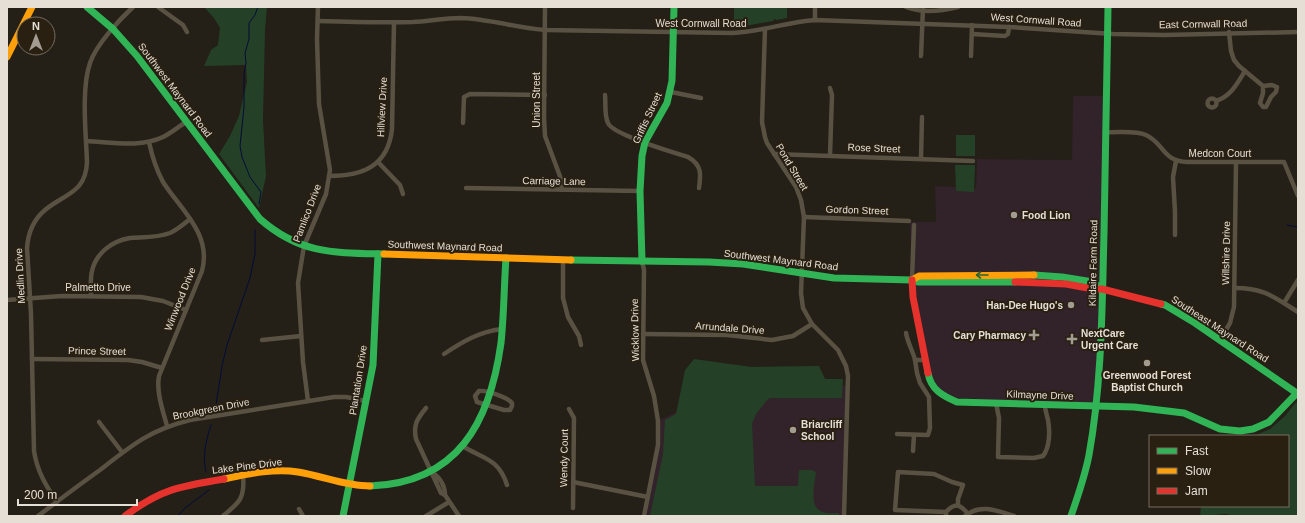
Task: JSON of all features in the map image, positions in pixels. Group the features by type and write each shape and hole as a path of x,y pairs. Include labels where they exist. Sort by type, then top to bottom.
{"main road":[{"path":"7,57 32,7"},
{"name":"Southwest Maynard Road","path":"87,7 113,29 137,56 260,220 286,239 304,246 326,252 743,264 834,278 912,280 918,282 1056,283 1102,289"},
{"name":"Griffis Street","path":"642,261 640,191 641,162 646,142 663,112 671,92 674,7"},
{"name":"Kildaire Farm Road","path":"1072,516 1089,456 1096,406 1099,369 1108,7"},
{"name":"Plantation Drive","path":"343,516 373,365 378,254"},
{"name":"Lake Pine Drive","path":"125,516 152,498 177,487 243,475 278,471 297,472 350,484 384,485 409,480 432,472 446,463 464,447 475,430 490,392 498,360 503,329 506,258"},
{"path":"990,282 1002,279 1023,278 1026,275"},
{"name":"Southwest Maynard Road","path":"912,280 917,276 1026,275 1062,277 1093,282 1102,289"},
{"name":"Kilmayne Drive","path":"912,280 913,297 927,374 932,386 937,392 956,402 1134,407 1180,412 1220,429 1240,432 1253,429 1269,422 1297,393"},
{"name":"Southeast Maynard Road","path":"1102,289 1165,305 1220,340 1297,393"}],"street":[{"name":"Medlin Drive","path":"57,502 42,478 35,456 27,248 29,234 35,221 42,213 72,193 81,184 86,171 85,87 88,72 94,53 133,7"},
{"path":"158,7 183,25 187,32"},
{"name":"Pamlico Drive","path":"308,401 301,336 298,282 304,246 326,194 330,176 330,164 319,104 318,7"},
{"name":"Union Street","path":"546,7 545,136 561,179 562,190"},
{"path":"815,7 815,20"},
{"path":"906,7 958,7"},
{"path":"921,56 923,8"},
{"name":"West Cornwall Road","path":"318,21 394,22 462,18 480,19 524,28 546,30 740,33 788,23 815,20 972,25 1108,34"},
{"name":"Hillview Drive","path":"330,176 348,176 357,174 370,168 378,162 387,150 392,136 394,22"},
{"path":"971,56 972,25"},
{"path":"972,34 1005,36 1008,34 1009,27"},
{"name":"Pond Street","path":"765,29 762,122 765,138 796,187 801,200 804,217 801,300 806,315 812,324 838,350 846,366 848,376 844,516"},
{"path":"1229,32 1233,58 1237,64 1263,86 1274,85 1277,88 1267,106 1264,108 1260,103 1263,93 1263,86"},
{"name":"East Cornwall Road","path":"1108,34 1147,35 1229,32 1298,32"},
{"path":"1216,101 1230,94 1245,71"},
{"path":"830,88 832,95 830,155"},
{"path":"671,92 701,98"},
{"path":"463,123 464,97 470,94 545,95"},
{"path":"605,95 608,125 620,133 693,160 697,163 700,171 699,188"},
{"path":"921,158 922,117"},
{"path":"86,140 136,143 149,142 167,135 186,122"},
{"name":"Medcon Court","path":"1105,132 1132,132 1145,134 1167,155 1176,161 1284,162 1298,196"},
{"name":"Winwood Drive","path":"149,142 160,176 190,219 201,238 204,258 202,271 162,368 159,380 159,389 167,426"},
{"name":"Rose Street","path":"774,154 973,161"},
{"path":"1175,235 1173,177 1176,161"},
{"path":"378,162 400,185 403,194"},
{"name":"Willshire Drive","path":"1220,340 1233,315 1235,288 1236,162"},
{"name":"Carriage Lane","path":"466,188 640,191"},
{"name":"Gordon Street","path":"804,217 909,221"},
{"path":"91,296 91,278 94,265 100,255 107,248 123,240 170,233 190,219"},
{"name":"Kilmayne Drive","path":"912,280 914,225"},
{"path":"563,260 563,298 568,317 579,336 581,345"},
{"name":"Wicklow Drive","path":"642,261 644,270 643,360 654,396 658,421 658,445 644,516"},
{"path":"1284,303 1298,280"},
{"path":"1235,288 1260,290 1270,294 1298,312"},
{"name":"Palmetto Drive","path":"7,300 91,296 147,297 170,303 186,310"},
{"name":"Arrundale Drive","path":"643,334 727,335 772,340 793,336 812,324"},
{"path":"444,354 473,336 503,329"},
{"path":"898,434 928,435 930,428 929,397 920,383 914,354 909,345 906,333"},
{"path":"262,340 301,336"},
{"name":"Prince Street","path":"32,359 128,360 142,362 162,368"},
{"path":"915,360 924,360"},
{"path":"481,391 490,392 508,399 512,403 512,408 510,410 504,410 486,405 477,402 475,394 481,391"},
{"name":"Brookgreen Drive","path":"38,516 122,452 144,437 167,426 190,420 308,401 340,397 366,401"},
{"path":"996,403 999,418 998,457 1034,458 1043,456 1048,447 1048,420 1045,412 1045,404"},
{"path":"426,408 418,418 415,427 415,434 441,493 445,495 458,516"},
{"name":"Wendy Court","path":"570,409 574,418 573,508"},
{"path":"99,422 122,452"},
{"path":"913,451 914,435"},
{"path":"464,447 487,459 500,468 507,484"},
{"path":"958,505 951,507 946,514 895,510 898,472 934,474 952,482 964,485 958,499 958,505 966,515 980,509 990,509 1014,516"},
{"path":"223,516 235,507 243,496 243,475"},
{"path":"573,482 648,497"},
{"path":"426,516 449,502"},
{"path":"299,509 303,516"}],"shaded area":[{"path":"1073,96 1106,96 1096,406 996,403 973,398 958,398 949,395 936,385 929,370 928,356 916,292 915,271 911,252 910,222 936,222 935,186 976,188 977,159 1072,160"},
{"path":"749,375 849,386 844,516 647,516 648,497 658,445 658,421"}],"green space":[{"path":"204,7 267,7 263,120 266,176 259,208 219,154 230,136 239,116 247,82 246,67 245,65 204,66 211,50 218,45 220,28 214,18"},
{"path":"734,7 787,7 787,18 734,28"},
{"path":"956,135 975,135 975,156 956,156"},
{"path":"955,165 975,165 974,192 956,191"},
{"path":"694,359 752,367 819,366 825,379 843,379 842,398 771,398 768,399 756,414 752,424 755,486 798,486 799,470 811,470 816,472 814,488 815,506 818,510 823,512 839,513 839,516 650,516 663,454 665,420 676,414 685,370"},
{"path":"1296,402 1298,404 1298,516 1236,516 1226,514 1200,516 1201,507 1289,507 1289,435 1256,435 1270,429 1285,416"}],"waterway":[{"path":"258,7 255,15 249,23 249,39 245,53 244,107 240,146 242,157 250,177 261,192 259,204"},
{"path":"1287,225 1298,227"},
{"path":"215,411 227,345 250,278 255,254 255,230"},
{"path":"206,472 204,460 205,448 211,425"},
{"path":"178,516 185,508 209,490"}],"traffic: fast":[{"path":"87,7 113,29 137,56 260,219 275,231 289,239 318,249 333,252 384,254"},
{"path":"642,261 640,191 642,156 645,142 667,103 672,81 674,7"},
{"path":"1071,516 1089,455 1097,400 1099,373 1103,290 1108,7"},
{"path":"343,516 373,365 378,254"},
{"path":"370,486 400,482 426,474 447,460 464,443 478,422 488,398 496,372 501,343 506,258"},
{"path":"571,260 709,262 743,264 834,278 912,280 918,282 1015,282"},
{"path":"1034,275 1062,277 1093,282 1102,289"},
{"path":"1161,304 1195,323 1298,394"},
{"path":"928,373 932,384 938,392 957,402 1134,407 1184,413 1220,429 1240,431 1253,429 1269,422 1297,393"}],"traffic: slow":[{"path":"7,57 32,7"},
{"path":"384,254 571,260"},
{"path":"912,280 919,276 1034,275"},
{"path":"224,479 261,472 289,471 343,483 370,486"}],"traffic: jam":[{"path":"912,280 913,297 928,373"},
{"path":"1015,282 1066,284 1093,289 1102,289 1161,304"},
{"path":"125,516 161,494 195,484 224,479"}],"place":[{"name":"Food Lion","path":"1014,215"},
{"name":"Han-Dee Hugo's","path":"1071,305"},
{"name":"Cary Pharmacy","path":"1034,335"},
{"name":"NextCare Urgent Care","path":"1072,339"},
{"name":"Greenwood Forest Baptist Church","path":"1147,363"},
{"name":"Briarcliff School","path":"793,430"}]}
